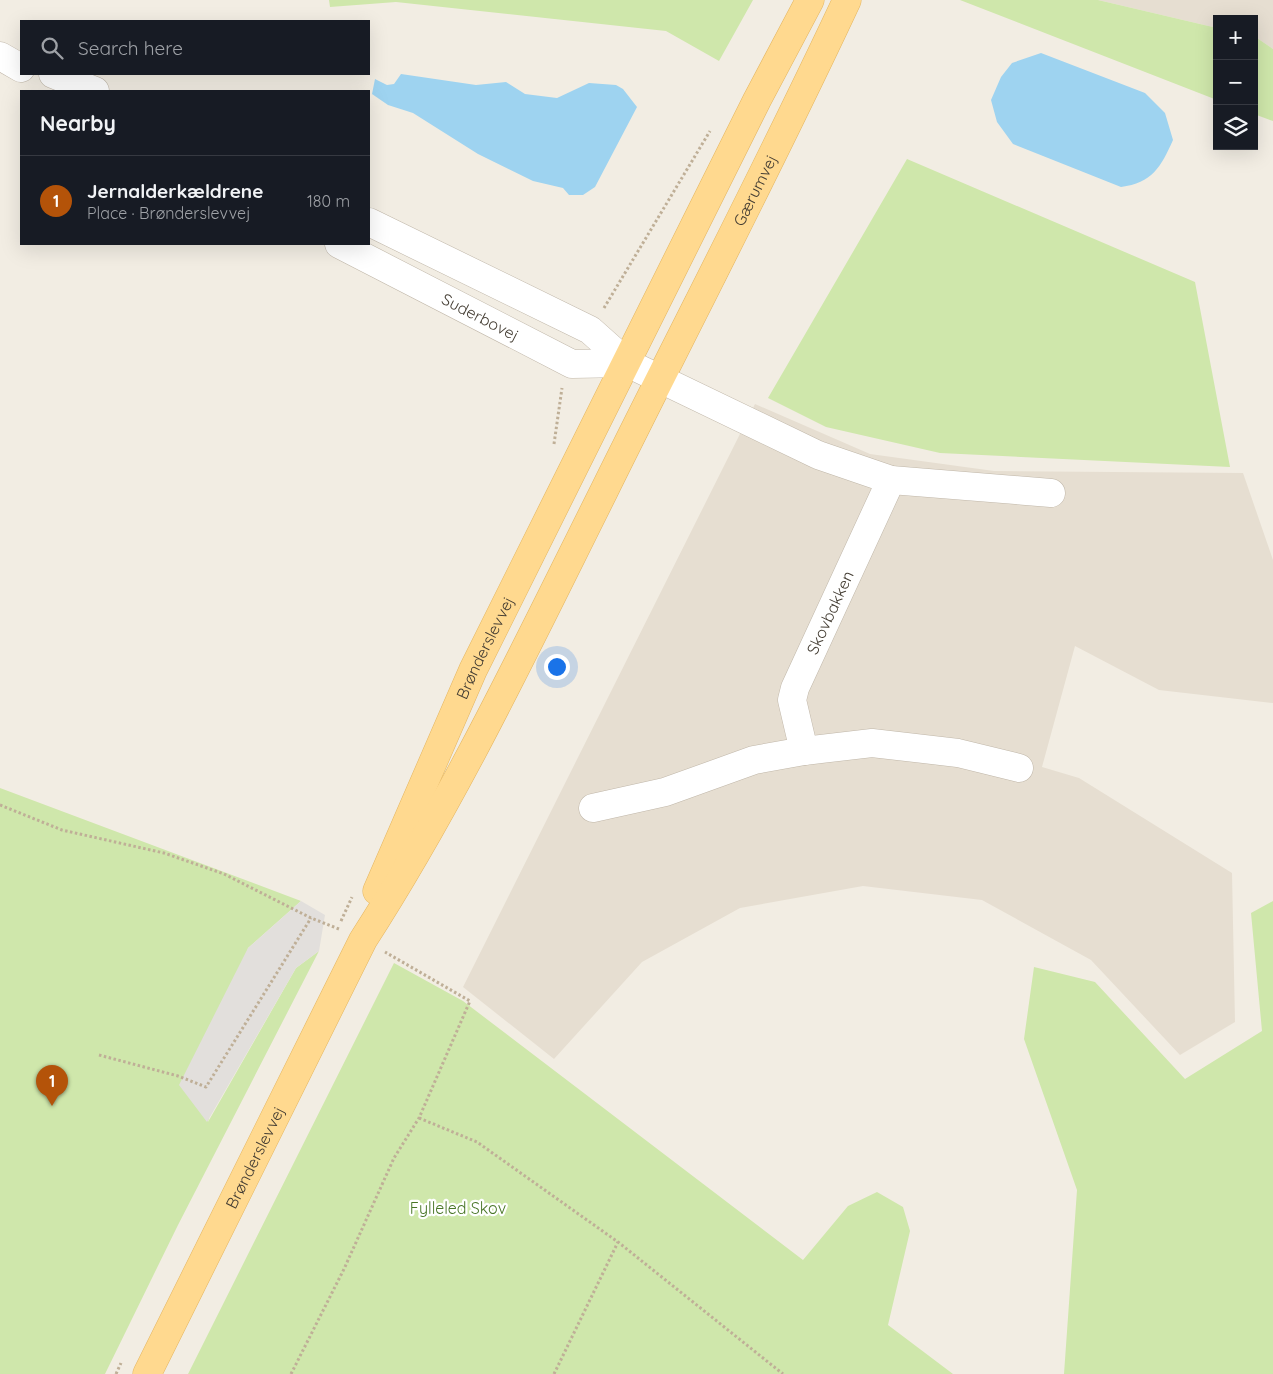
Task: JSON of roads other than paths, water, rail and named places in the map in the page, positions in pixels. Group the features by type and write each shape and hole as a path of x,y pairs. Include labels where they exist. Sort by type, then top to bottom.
{"main road":[{"path":"628,363 757,100 810,0"},
{"name":"Gærumvej","path":"660,378 796,108 847,0"},
{"name":"Brønderslevvej","path":"363,940 377,889 474,670 628,363"},
{"name":"Brønderslevvej","path":"147,1374 363,940 392,895 504,691 660,378"}],"street":[{"path":"0,52 20,60"},
{"path":"0,56 20,67"},
{"path":"32,75 58,90"},
{"path":"55,75 93,90"},
{"name":"Suderbovej","path":"370,222 590,330 628,363 660,378"},
{"name":"Suderbovej","path":"341,245 572,364 628,363"},
{"path":"660,378 818,455 891,480 1051,492"},
{"name":"Skovbakken","path":"804,751 792,700 795,688 891,480"},
{"path":"593,808 666,792 754,760 804,751 872,743 958,753 1019,768"}],"water":[{"path":"1041,53 1145,93 1165,113 1173,140 1154,172 1141,182 1121,187 1013,144 997,122 991,100 1001,77 1012,63"},
{"path":"401,74 476,85 506,82 525,94 557,98 589,83 616,85 623,89 637,107 595,187 583,195 569,195 563,188 533,181 478,154 413,113 388,105 372,94 375,79 387,85 394,84"}],"place":[{"name":"Jernalderkældrene","path":"52,1106"}],"park label":[{"name":"Fylleled Skov","path":"458,1208"}]}
